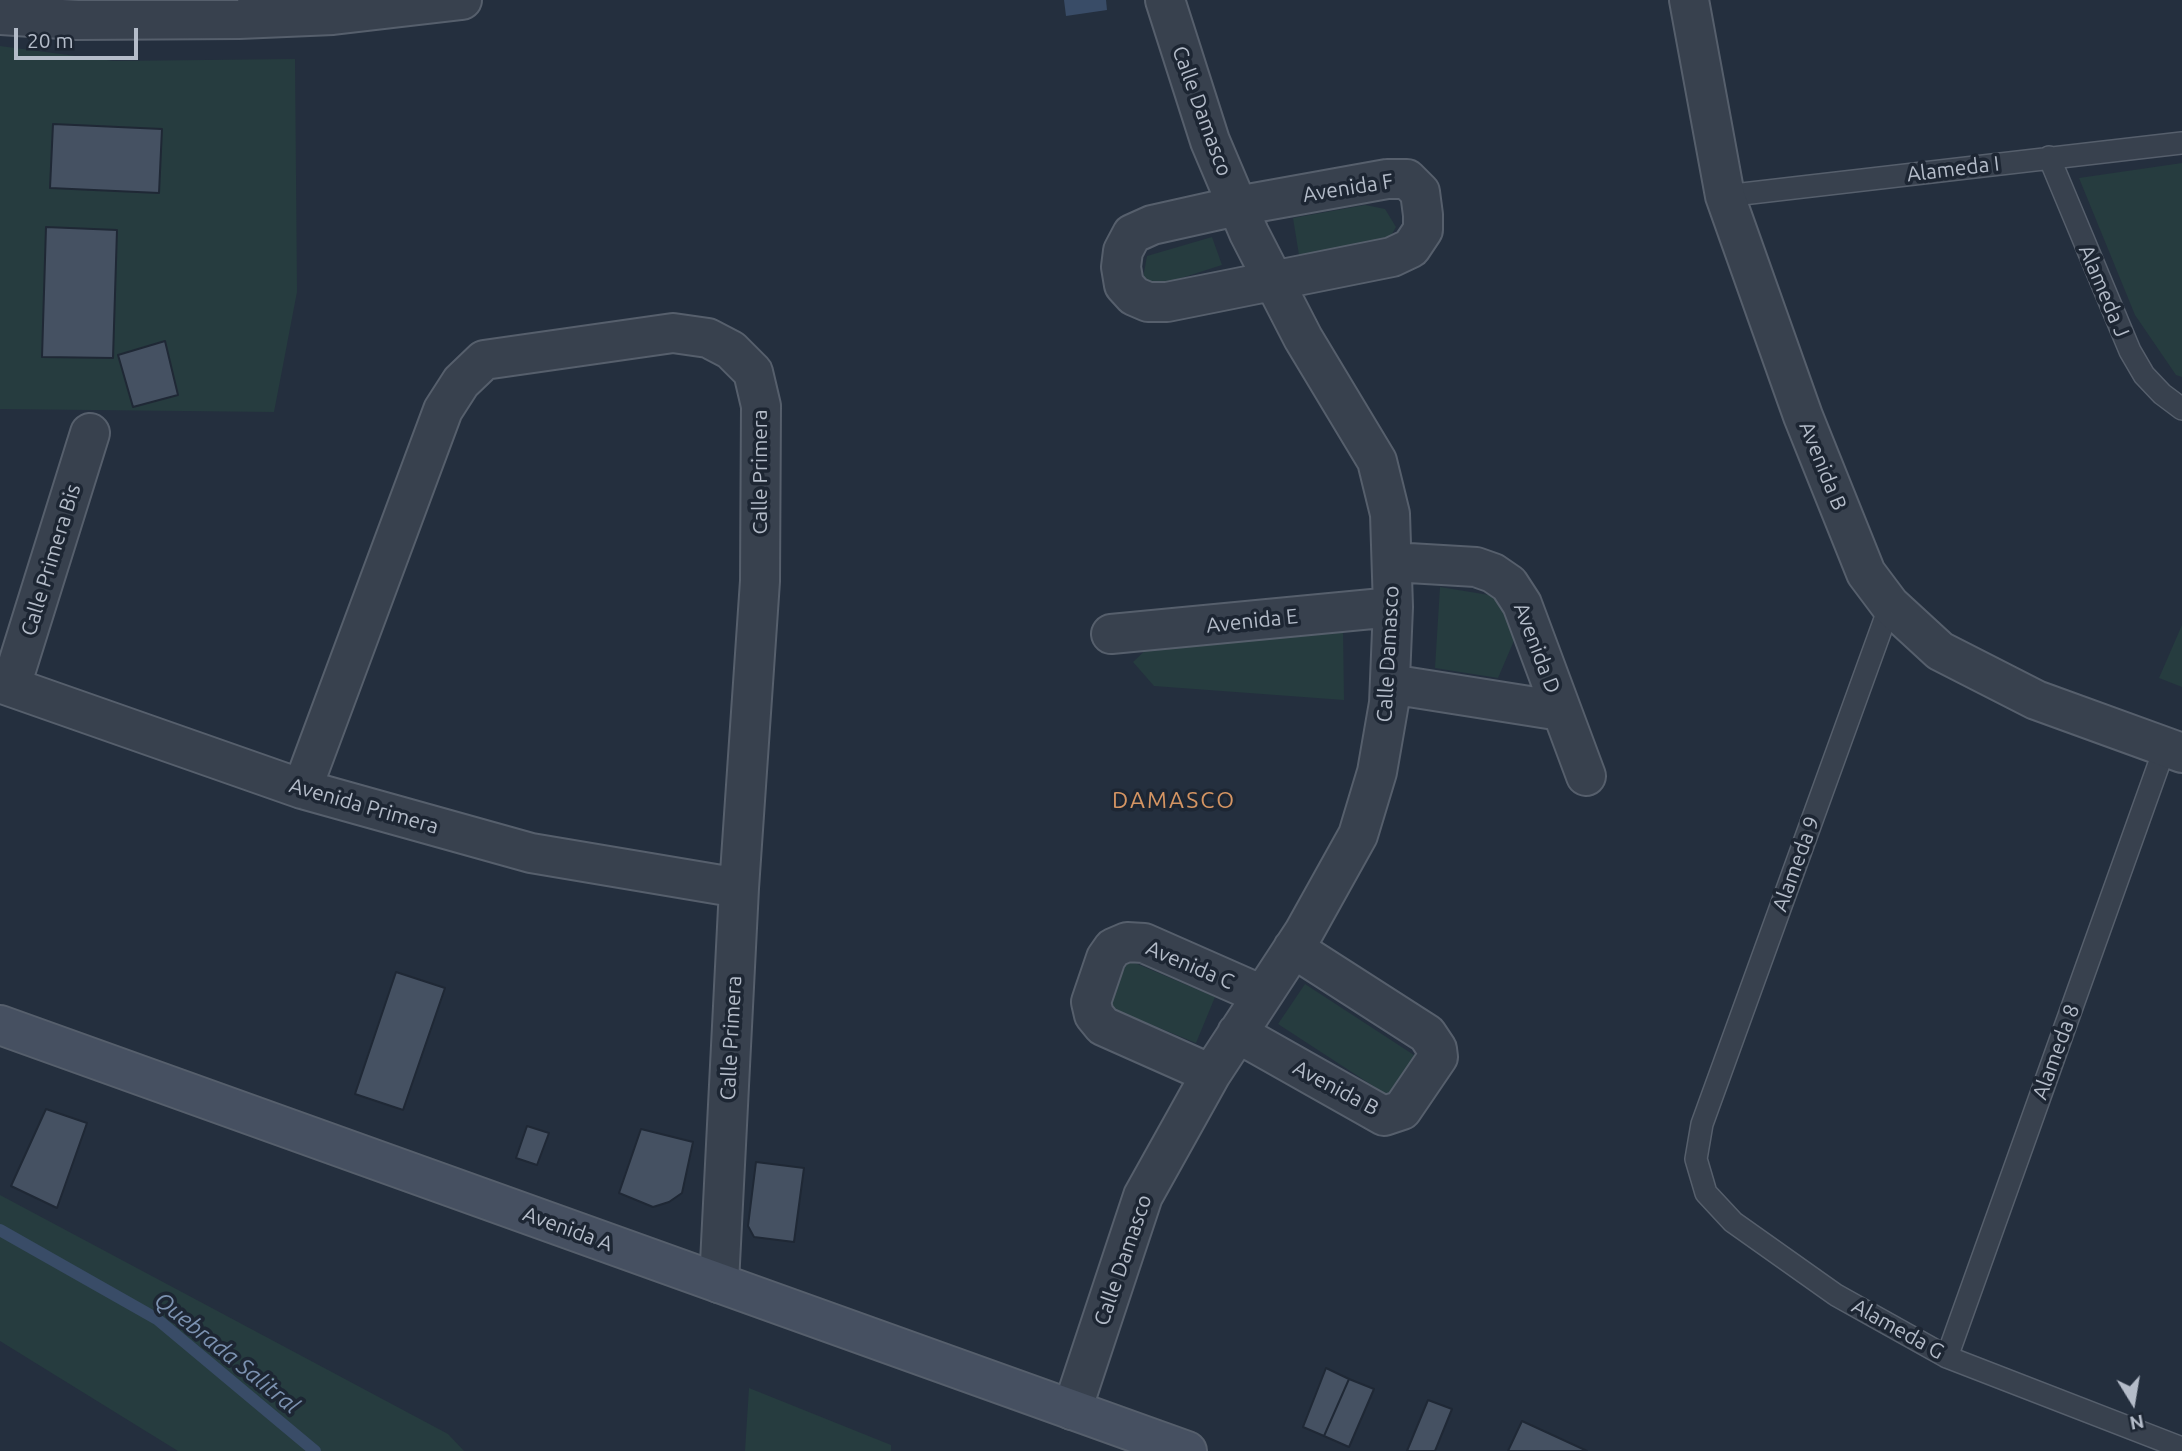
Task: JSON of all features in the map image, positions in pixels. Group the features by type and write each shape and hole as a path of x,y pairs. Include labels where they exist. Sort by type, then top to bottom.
{"street":[{"path":"0,15 77,20 239,19 334,8 462,0"},
{"name":"Calle Damasco","path":"1072,1410 1143,1196 1211,1074 1293,948 1358,835 1377,772 1389,703 1393,607 1390,514 1377,461 1303,338 1237,206 1210,141 1165,0"},
{"name":"Avenida B","path":"1689,0 1725,196 1802,416 1866,573 1890,605 1940,651 2036,700 2174,750"},
{"name":"Avenida F","path":"1387,179 1407,179 1420,192 1423,230 1411,247 1392,257 1273,281 1167,302 1148,302 1134,296 1124,285 1121,267 1123,251 1132,234 1152,225 1237,206 1387,179"},
{"name":"Calle Primera","path":"303,789 443,410 461,382 484,360 673,333 708,338 731,349 753,372 761,406 760,581 739,888 719,1283"},
{"name":"Calle Primera Bis","path":"6,684 90,433"},
{"name":"Avenida D","path":"1391,562 1476,567 1493,573 1510,584 1522,604 1586,776"},
{"name":"Avenida E","path":"1111,634 1393,607"},
{"name":"Avenida Primera","path":"6,684 303,789 531,853 739,888"},
{"name":"Avenida D","path":"1390,684 1561,711"},
{"name":"Avenida C","path":"1211,1074 1103,1026 1094,1015 1091,1002 1106,958 1113,948 1127,942 1144,943 1262,995"},
{"name":"Avenida B","path":"1237,1033 1384,1116 1402,1110 1438,1058 1437,1049 1427,1034 1293,948"},
{"name":"Avenida A","path":"0,1025 1072,1410 1134,1442 1187,1451"}],"lane":[{"name":"Alameda I","path":"1725,196 2182,143"},
{"name":"Alameda J","path":"2049,157 2130,351 2144,374 2162,394 2182,409"},
{"name":"Alameda 9","path":"1702,1124 1890,605"},
{"name":"Alameda 8","path":"1947,1357 2174,750"},
{"name":"Alameda G","path":"1702,1124 1696,1159 1706,1193 1733,1222 1836,1295 1947,1357 2182,1448"}],"green space":[{"path":"0,46 114,61 295,59 297,292 274,412 0,409"},
{"path":"2182,163 2182,377 2176,375 2135,315 2079,178"},
{"path":"1365,205 1385,209 1396,227 1389,239 1357,248 1299,255 1293,218"},
{"path":"1212,237 1222,265 1153,287 1143,278 1147,256"},
{"path":"1440,587 1495,596 1516,636 1498,678 1435,668"},
{"path":"2182,625 2182,687 2159,678"},
{"path":"1343,628 1344,700 1154,686 1133,662 1155,641"},
{"path":"1128,960 1215,997 1196,1043 1108,1007"},
{"path":"1305,984 1417,1057 1390,1097 1278,1024"},
{"path":"0,1195 448,1434 464,1451 178,1451 0,1341"},
{"path":"749,1388 891,1445 891,1451 745,1451"}],"water":[{"path":"1064,0 1106,0 1107,10 1066,16"}],"building":[{"path":"53,124 162,129 159,193 50,188"},
{"path":"46,227 117,230 113,358 42,357"},
{"path":"165,341 178,395 133,407 118,355"},
{"path":"396,972 445,988 403,1110 355,1094"},
{"path":"46,1109 87,1123 57,1208 11,1186"},
{"path":"527,1126 549,1133 537,1165 516,1158"},
{"path":"641,1129 693,1142 682,1193 669,1202 653,1207 619,1193"},
{"path":"756,1162 804,1168 794,1242 754,1237 748,1226"},
{"path":"1326,1368 1349,1379 1324,1436 1303,1427"},
{"path":"1349,1379 1374,1389 1349,1447 1324,1436"},
{"path":"1428,1400 1452,1409 1435,1451 1407,1451"},
{"path":"1522,1421 1587,1451 1508,1451"}],"waterway":[{"name":"Quebrada Salitral","path":"0,1230 157,1319 315,1451"}],"district":[{"name":"DAMASCO","path":"1174,800"}]}
